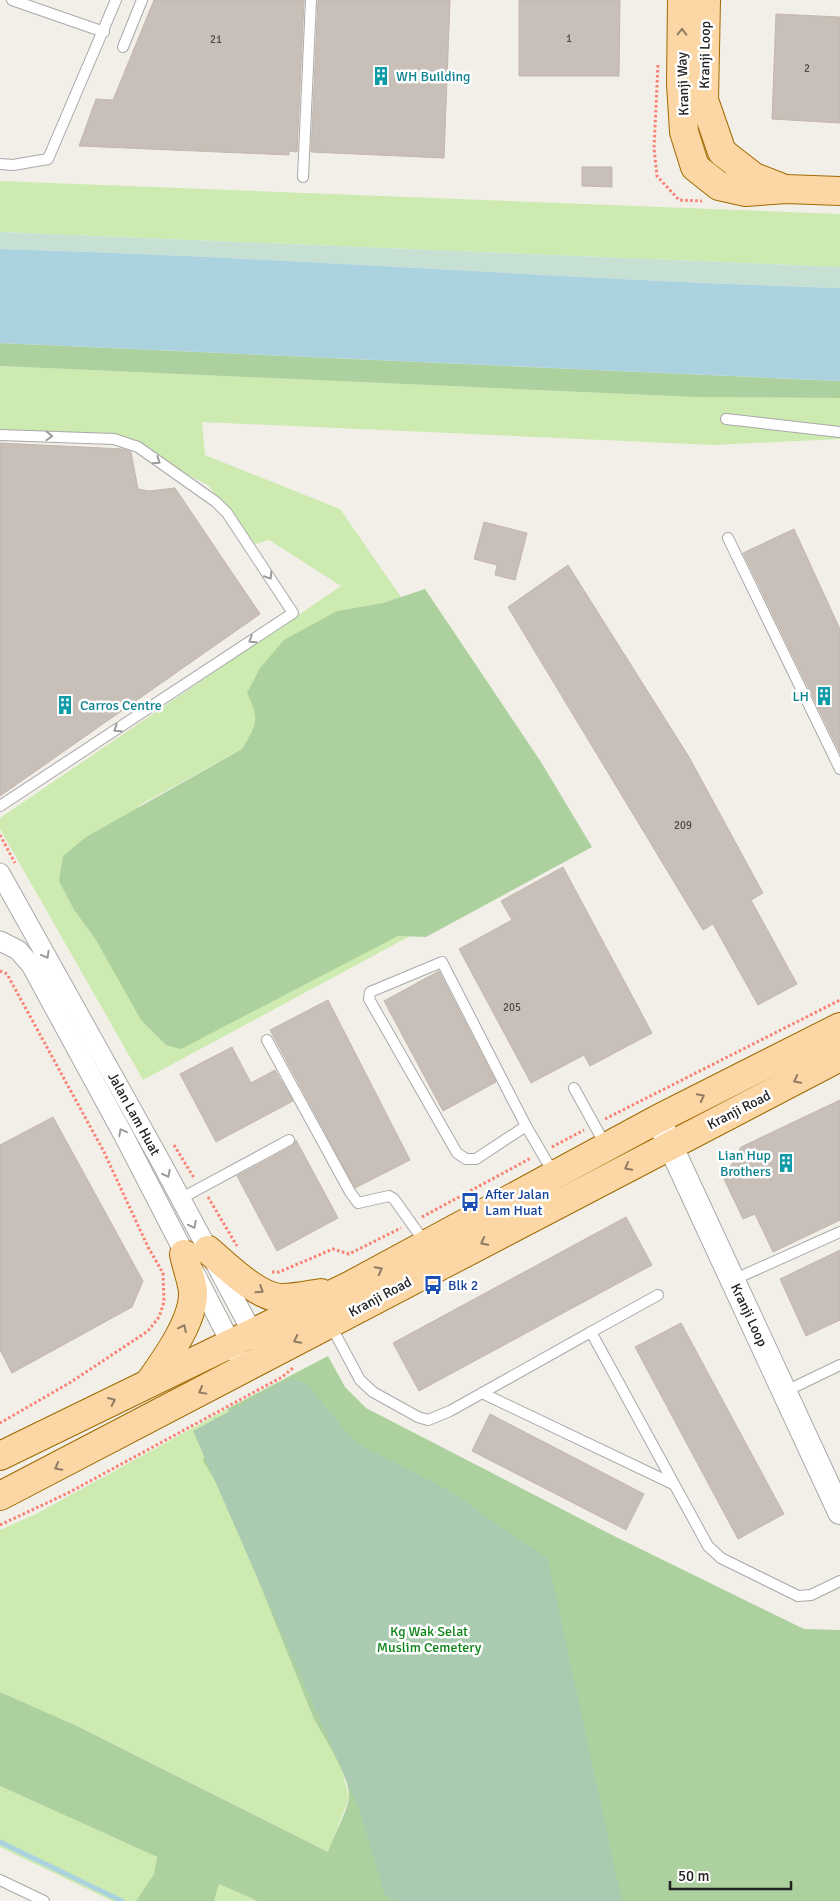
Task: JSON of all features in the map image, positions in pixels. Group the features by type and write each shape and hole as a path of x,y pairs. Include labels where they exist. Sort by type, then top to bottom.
{"main road":[{"name":"Kranji Way","path":"682,0 681,84 684,132 695,167"},
{"name":"Kranji Loop","path":"706,0 704,100 722,152 754,177 786,189"},
{"name":"Kranji Loop","path":"695,167 719,186 746,192 786,189 840,191"},
{"name":"Kranji Road","path":"10,1492 248,1351 336,1292 556,1175 600,1136 658,1119 840,1027"},
{"name":"Kranji Road","path":"0,1456 148,1384 330,1324 840,1057"},
{"path":"148,1384 168,1356 186,1324 193,1293 196,1252 268,1295 282,1298 336,1292"},
{"path":"0,1462 10,1492"}],"street":[{"name":"Jalan Lam Huat","path":"0,873 180,1199 196,1252"},
{"name":"Jalan Lam Huat","path":"0,941 18,950 31,966 124,1136 196,1252 248,1351"},
{"name":"Kranji Loop","path":"658,1119 840,1512"}],"lane":[{"path":"12,0 104,32"},
{"path":"0,164 13,165 48,159 104,32 116,0"},
{"path":"122,47 142,0"},
{"path":"303,177 311,0"},
{"path":"726,419 840,432"},
{"path":"0,435 114,439 138,448 216,502 227,514 293,613 0,806"},
{"path":"728,538 840,770"},
{"path":"526,1126 476,1159 466,1159 457,1153 369,999 370,992 442,962 526,1126 556,1175"},
{"path":"267,1040 354,1198 358,1203 389,1196 394,1198 427,1245"},
{"path":"574,1088 600,1136"},
{"path":"180,1199 289,1140"},
{"path":"733,1280 840,1232"},
{"path":"330,1324 360,1380 373,1392 418,1417 428,1420 436,1418 658,1295"},
{"path":"591,1332 698,1532 708,1546 721,1558 798,1596 811,1595 840,1580"},
{"path":"784,1392 840,1365"},
{"path":"482,1393 672,1484"},
{"path":"0,1880 44,1901"}],"path":[{"path":"0,835 19,869"},
{"path":"0,971 6,974 104,1152 148,1247 163,1273 164,1302 159,1317 148,1331 71,1382 0,1423"},
{"path":"265,1270 279,1272 333,1248 349,1254 411,1223 542,1152 600,1136 840,1000"},
{"path":"170,1140 202,1187 241,1251"}],"green space":[{"path":"0,181 840,214 840,267 0,232"},
{"path":"0,232 840,267 840,288 210,257 0,249"},
{"path":"0,343 840,381 840,398 694,397 0,366"},
{"path":"0,366 694,397 840,398 840,439 713,445 202,422 205,455 340,509 401,597 383,603 337,611 256,713 256,726 242,749 140,805 74,910 96,940 410,936 143,1080 0,829 0,818 341,586 269,540 255,544 208,485 114,439 0,435"},
{"path":"425,589 541,762 592,847 426,937 398,936 181,1049 166,1045 141,1020 96,940 74,910 59,881 63,856 86,837 242,749 251,734 255,722 254,710 247,693 260,668 284,640 337,611 383,603"},
{"path":"328,1356 345,1387 366,1408 610,1534 804,1629 840,1630 840,1901 257,1901 219,1884 214,1901 136,1901 154,1874 157,1857 0,1786 0,1692 77,1726 328,1852 348,1803 348,1789 345,1779 336,1757 313,1717 224,1495 203,1461 215,1417 239,1454 254,1449 227,1409"},
{"name":"Kg Wak Selat Muslim Cemetery","path":"291,1378 308,1385 355,1442 448,1490 548,1559 622,1901 395,1901 385,1895 359,1809 193,1431"},
{"path":"227,1409 254,1449 224,1495 313,1717 340,1762 349,1798 328,1852 77,1726 0,1692 0,1530 36,1514"},
{"path":"0,1786 157,1857 154,1874 136,1901 112,1901 0,1847"},
{"path":"219,1884 257,1901 214,1901"}],"water":[{"path":"0,249 210,257 840,288 840,381 0,343"}],"building":[{"path":"154,0 304,0 297,152 289,151 289,155 79,146 96,99 113,100"},
{"name":"WH Building","path":"318,0 450,0 444,158 311,152"},
{"path":"519,0 620,0 619,76 519,76"},
{"path":"776,14 840,17 840,123 772,119"},
{"path":"582,167 612,167 612,187 582,186"},
{"name":"Carros Centre","path":"0,443 123,449 131,452 138,489 149,491 175,488 260,614 0,796"},
{"path":"484,522 527,533 515,580 495,575 497,565 474,559"},
{"name":"LH","path":"794,529 840,629 840,753 743,553"},
{"path":"568,565 689,757 763,893 751,900 797,984 758,1005 713,924 703,930 508,607"},
{"path":"563,867 652,1033 590,1066 584,1055 531,1083 459,949 512,920 501,901"},
{"path":"439,971 496,1082 443,1111 384,1001"},
{"path":"328,1000 410,1160 355,1188 270,1030"},
{"path":"232,1047 251,1083 275,1070 293,1101 216,1142 180,1074"},
{"name":"Lian Hup Brothers","path":"840,1100 840,1220 773,1252 755,1214 743,1219 724,1179 741,1147"},
{"path":"53,1117 143,1281 132,1307 12,1373 0,1350 0,1145"},
{"path":"296,1140 338,1218 277,1251 237,1176 292,1146"},
{"path":"626,1217 652,1265 419,1391 393,1343"},
{"path":"840,1250 840,1320 806,1336 780,1279"},
{"path":"681,1323 784,1514 738,1539 635,1347"},
{"path":"490,1414 644,1494 626,1530 472,1451"}],"waterway":[{"path":"0,1842 122,1901"}],"place":[{"name":"WH Building","path":"381,76"},
{"name":"LH","path":"824,696"},
{"name":"Carros Centre","path":"65,705"},
{"name":"Lian Hup Brothers","path":"786,1163"},
{"name":"After Jalan Lam Huat","path":"470,1202"},
{"name":"Blk 2","path":"433,1285"}]}
